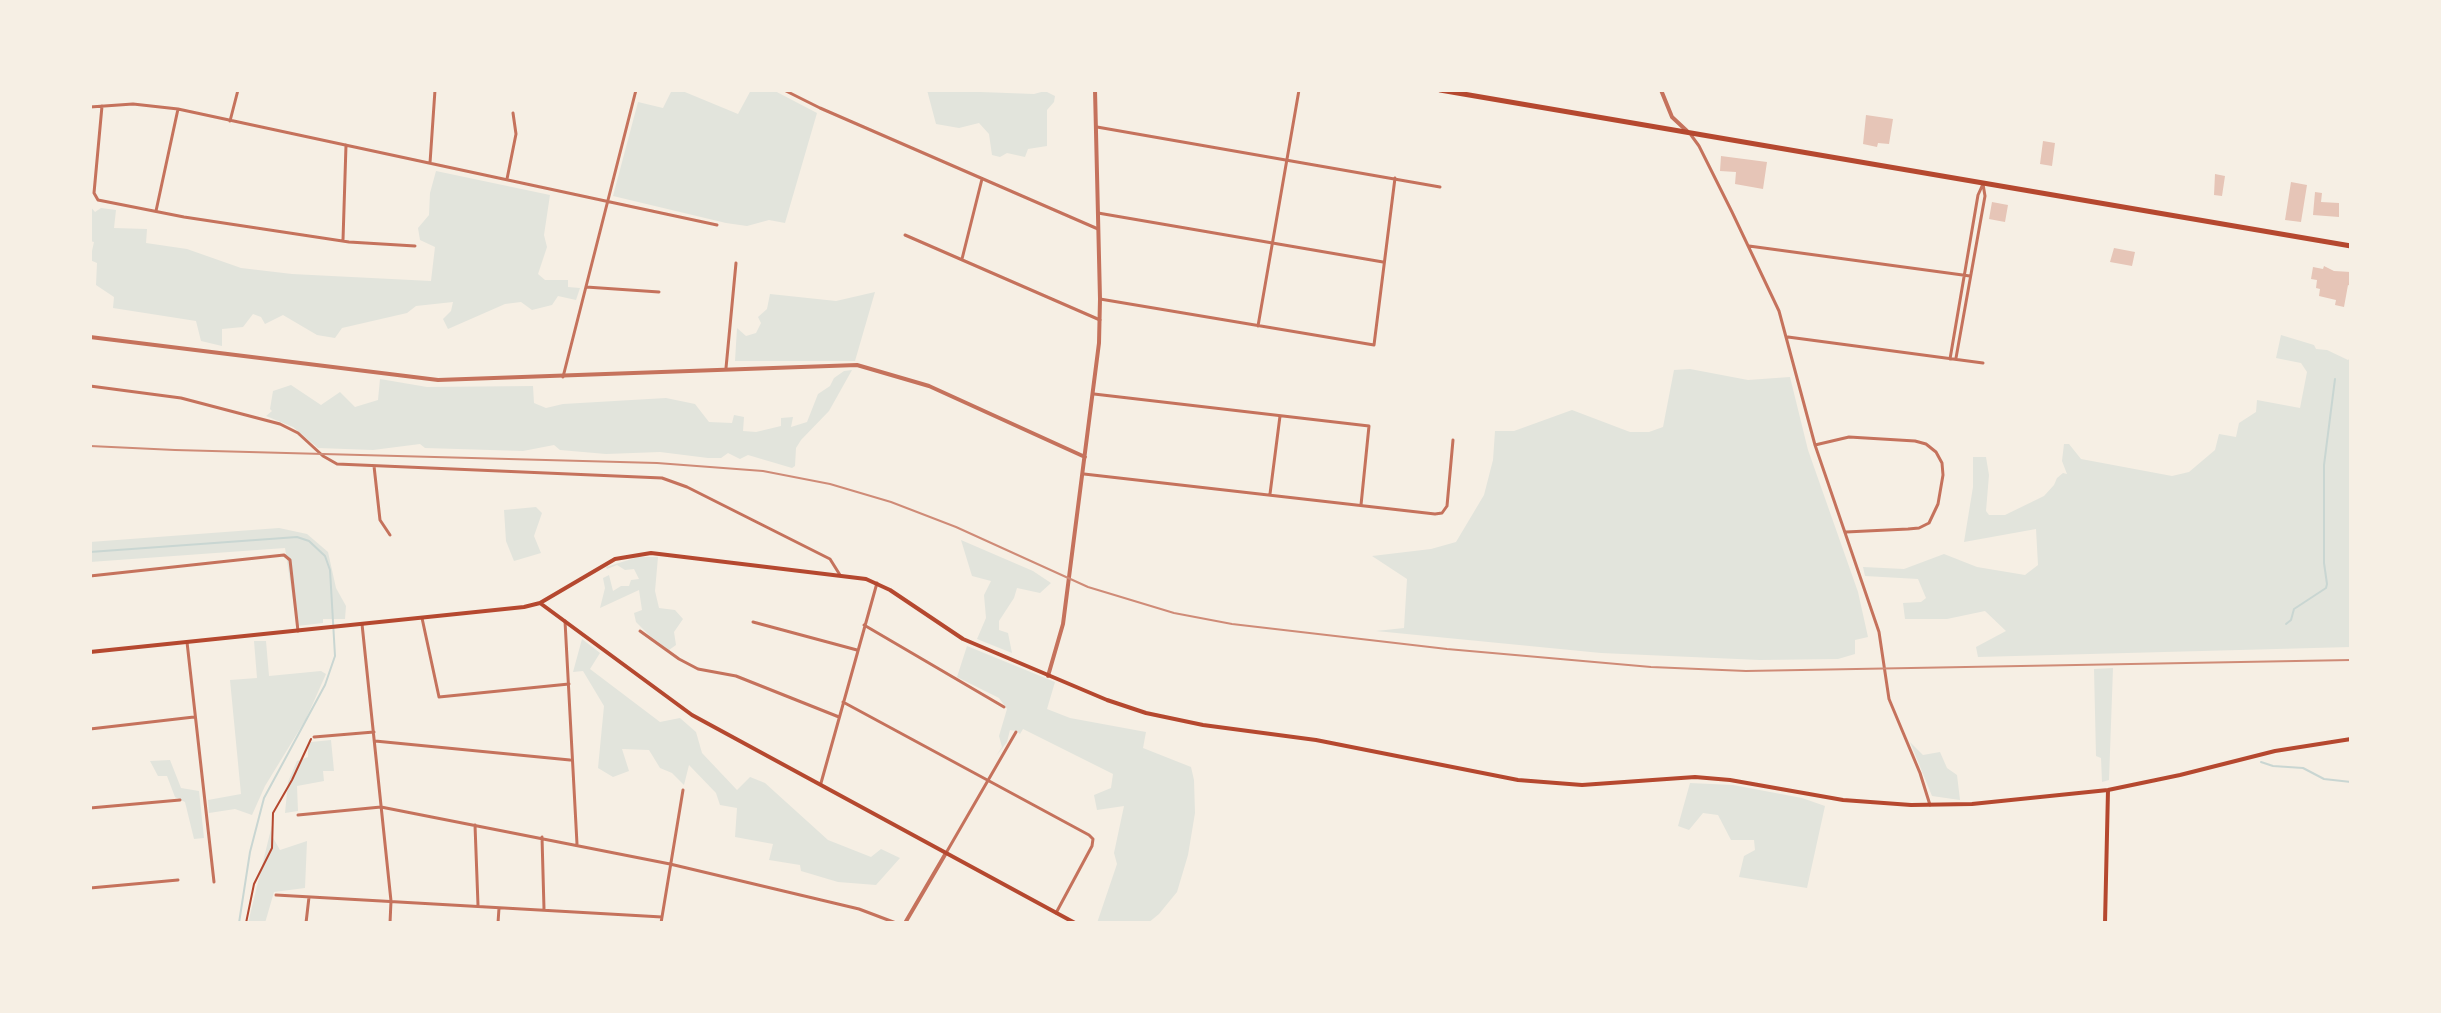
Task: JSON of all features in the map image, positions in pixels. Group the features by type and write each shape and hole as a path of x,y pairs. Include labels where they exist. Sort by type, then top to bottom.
{"main road":[{"path":"1440,90 2351,246"},
{"path":"90,652 524,607 540,603 615,559 639,554 664,554 840,575 877,583 963,639 1124,707 1167,719 1293,735 1508,779 1582,785 1703,777 1843,800 1930,805 1994,802 2108,790 2275,751 2351,739"},
{"path":"540,603 692,715 1075,923"},
{"path":"2105,923 2108,790"}],"street":[{"path":"230,121 238,90"},
{"path":"430,163 435,90"},
{"path":"563,377 636,90"},
{"path":"784,90 1099,229"},
{"path":"1048,676 1060,640 1068,591 1094,394 1100,320 1095,90"},
{"path":"1258,326 1299,90"},
{"path":"1661,90 1675,122 1699,146 1779,311 1815,445 1879,632 1891,708 1920,773 1930,805"},
{"path":"90,107 133,104 178,109 717,225"},
{"path":"102,106 95,197 156,211 343,240 415,246"},
{"path":"156,211 178,109"},
{"path":"507,179 516,134 513,113"},
{"path":"1097,127 1440,187"},
{"path":"343,240 346,145"},
{"path":"1100,299 1374,345 1395,178"},
{"path":"962,259 982,179"},
{"path":"1950,359 1978,195 1983,184"},
{"path":"1956,359 1985,196 1983,184"},
{"path":"1098,213 1383,262"},
{"path":"905,235 1100,320"},
{"path":"1749,246 1970,276"},
{"path":"726,368 736,263"},
{"path":"586,287 659,292"},
{"path":"1954,331 1961,331"},
{"path":"90,337 438,380 857,365 929,386 1085,457"},
{"path":"1788,337 1983,363"},
{"path":"90,386 181,398 268,420 298,433 331,462 662,478 687,487 830,559 840,575"},
{"path":"1094,394 1369,426 1361,505"},
{"path":"1270,494 1280,416"},
{"path":"1815,445 1849,437 1915,441 1926,444 1936,452 1942,463 1938,504 1929,523 1919,528 1845,532"},
{"path":"1084,474 1435,514 1442,513 1447,506 1453,440"},
{"path":"374,466 380,520 390,535"},
{"path":"90,576 284,555 290,560 298,631"},
{"path":"820,786 877,583"},
{"path":"422,618 439,697 569,684"},
{"path":"565,621 577,844"},
{"path":"753,622 857,650"},
{"path":"362,624 391,901 390,923"},
{"path":"864,625 1004,707"},
{"path":"640,631 663,649 695,667 736,676 839,717"},
{"path":"187,642 214,882"},
{"path":"843,702 1089,835 1093,839 1092,846 1056,913"},
{"path":"90,729 195,717"},
{"path":"314,737 374,732"},
{"path":"905,923 1016,732"},
{"path":"375,741 572,760"},
{"path":"661,923 683,790"},
{"path":"90,808 180,800"},
{"path":"298,815 381,807 670,864 859,909 896,923"},
{"path":"475,825 478,906"},
{"path":"542,837 544,910"},
{"path":"90,888 178,880"},
{"path":"276,895 662,917"},
{"path":"306,923 309,897"},
{"path":"498,923 499,908"}],"path":[{"path":"246,923 254,884 272,848 273,813 314,737"}],"shaded area":[{"path":"672,90 680,90 738,114 751,90 773,90 817,113 785,223 769,220 747,226 726,223 613,196 638,102 663,108"},
{"path":"927,90 1034,94 1045,91 1055,96 1047,110 1047,146 1028,149 1025,157 1007,153 1000,157 992,155 989,134 979,123 959,128 936,124"},
{"path":"436,171 550,195 544,235 547,247 538,274 545,280 568,280 568,287 580,288 576,300 558,296 552,305 532,310 521,302 505,304 448,329 443,319 451,311 453,302 416,306 407,313 342,328 335,338 317,335 283,315 265,324 261,317 253,314 243,327 222,329 222,346 201,341 196,321 113,308 114,297 96,285 97,263 90,260 94,242 90,241 90,206 95,212 101,208 116,210 114,228 147,229 146,243 187,249 241,268 292,274 431,281 435,247 420,240 418,228 429,215 430,193"},
{"path":"875,292 855,361 735,361 737,328 746,336 756,333 761,323 758,317 767,309 770,294 836,301"},
{"path":"2281,335 2348,360 2351,357 2351,647 1978,657 1976,647 2006,631 1985,611 1947,619 1905,619 1903,603 1921,602 1926,598 1918,579 1865,576 1863,567 1904,569 1944,554 1977,567 2025,575 2038,565 2036,529 1964,542 1973,487 1973,457 1986,457 1989,475 1986,511 1989,515 2005,515 2044,496 2057,478 2063,473 2067,474 2062,461 2064,444 2069,444 2081,459 2172,476 2189,472 2215,450 2219,434 2236,437 2239,423 2256,412 2257,400 2300,408 2307,372 2301,363 2276,358"},
{"path":"1690,369 1748,380 1790,377 1808,450 1858,592 1868,637 1855,640 1855,654 1838,659 1760,660 1601,653 1376,631 1404,628 1407,579 1372,556 1431,549 1456,542 1484,495 1493,460 1495,431 1514,431 1572,410 1630,432 1649,432 1663,427 1674,370"},
{"path":"852,370 829,411 796,448 795,466 792,468 748,455 740,459 728,453 721,458 660,452 606,454 560,450 554,445 523,451 425,448 420,444 373,450 318,448 293,427 266,416 272,411 273,391 291,385 321,405 340,392 355,407 378,400 380,379 427,387 533,386 534,403 546,408 563,404 666,398 695,404 709,422 732,423 734,415 744,417 743,431 756,432 781,426 781,418 793,417 791,427 807,422 818,394 830,386 834,378"},
{"path":"536,507 542,513 534,536 541,553 514,561 506,541 504,510"},
{"path":"279,528 307,534 328,552 336,588 346,606 345,619 323,619 323,623 297,626 285,548 90,562 90,542"},
{"path":"961,540 1033,571 1051,583 1040,593 1017,588 999,621 999,630 1008,633 1012,653 977,639 986,618 984,595 991,581 972,576"},
{"path":"638,557 658,557 655,591 659,608 675,610 683,619 674,632 676,645 669,650 636,622 634,613 642,610 639,590 600,608 605,588 603,578 609,575 613,591 629,586 631,580 639,579 634,569 625,570 617,565 606,567"},
{"path":"582,639 600,653 590,669 660,722 680,718 696,732 702,753 737,790 750,777 765,783 828,840 871,857 881,849 900,858 876,885 838,882 801,871 800,865 769,860 773,844 735,837 737,808 720,805 716,793 689,765 684,785 672,773 660,768 649,750 622,749 629,771 613,777 598,768 604,706 583,671 573,672"},
{"path":"254,641 266,641 269,676 321,671 326,674 306,719 265,786 252,815 235,809 209,813 208,800 241,794 230,680 257,678"},
{"path":"967,646 1055,682 1047,709 1070,718 1146,732 1143,748 1191,767 1195,813 1188,855 1177,892 1148,923 1097,923 1117,864 1114,853 1124,806 1097,810 1094,795 1111,788 1113,774 1023,729 1020,734 1010,730 1007,742 996,756 1002,747 999,736 1007,709 999,698 957,677"},
{"path":"2113,668 2109,780 2102,782 2101,758 2096,756 2094,669"},
{"path":"331,740 334,771 323,771 324,781 297,786 298,811 285,813 288,782 297,761 308,757 311,742"},
{"path":"1910,742 1923,755 1940,752 1947,768 1957,775 1960,800 1932,796"},
{"path":"170,760 181,788 199,791 204,838 194,839 185,802 175,797 167,776 158,776 150,761"},
{"path":"1690,783 1733,785 1802,798 1825,806 1807,888 1739,877 1744,856 1755,850 1754,840 1731,840 1718,815 1703,813 1689,830 1678,826"},
{"path":"272,825 272,836 280,850 307,841 305,888 274,892 265,923 248,923"}],"building":[{"path":"1866,115 1893,119 1889,144 1878,143 1877,147 1863,144"},
{"path":"2043,141 2055,143 2052,166 2040,164"},
{"path":"1721,156 1767,162 1763,189 1735,184 1736,172 1720,171"},
{"path":"2215,174 2225,176 2222,196 2214,195"},
{"path":"2291,182 2307,185 2301,222 2285,220"},
{"path":"2315,192 2322,193 2321,202 2339,203 2339,217 2313,215"},
{"path":"1992,202 2008,205 2005,222 1989,219"},
{"path":"2114,248 2135,252 2132,266 2110,262"},
{"path":"2324,266 2334,271 2351,272 2351,286 2348,285 2344,307 2335,305 2336,300 2319,296 2317,280 2311,279 2313,267 2323,269"}],"waterway":[{"path":"2286,624 2291,620 2294,609 2326,588 2327,584 2324,563 2324,465 2335,379"},
{"path":"90,552 297,537 309,541 325,556 330,570 335,656 325,685 264,798 250,852 239,923"},
{"path":"2261,762 2303,768 2324,779 2351,782"}],"railway":[{"path":"90,446 657,463 763,471 830,484 891,502 956,527 1088,587 1174,613 1232,624 1447,649 1651,667 1746,671 2351,660"}]}
